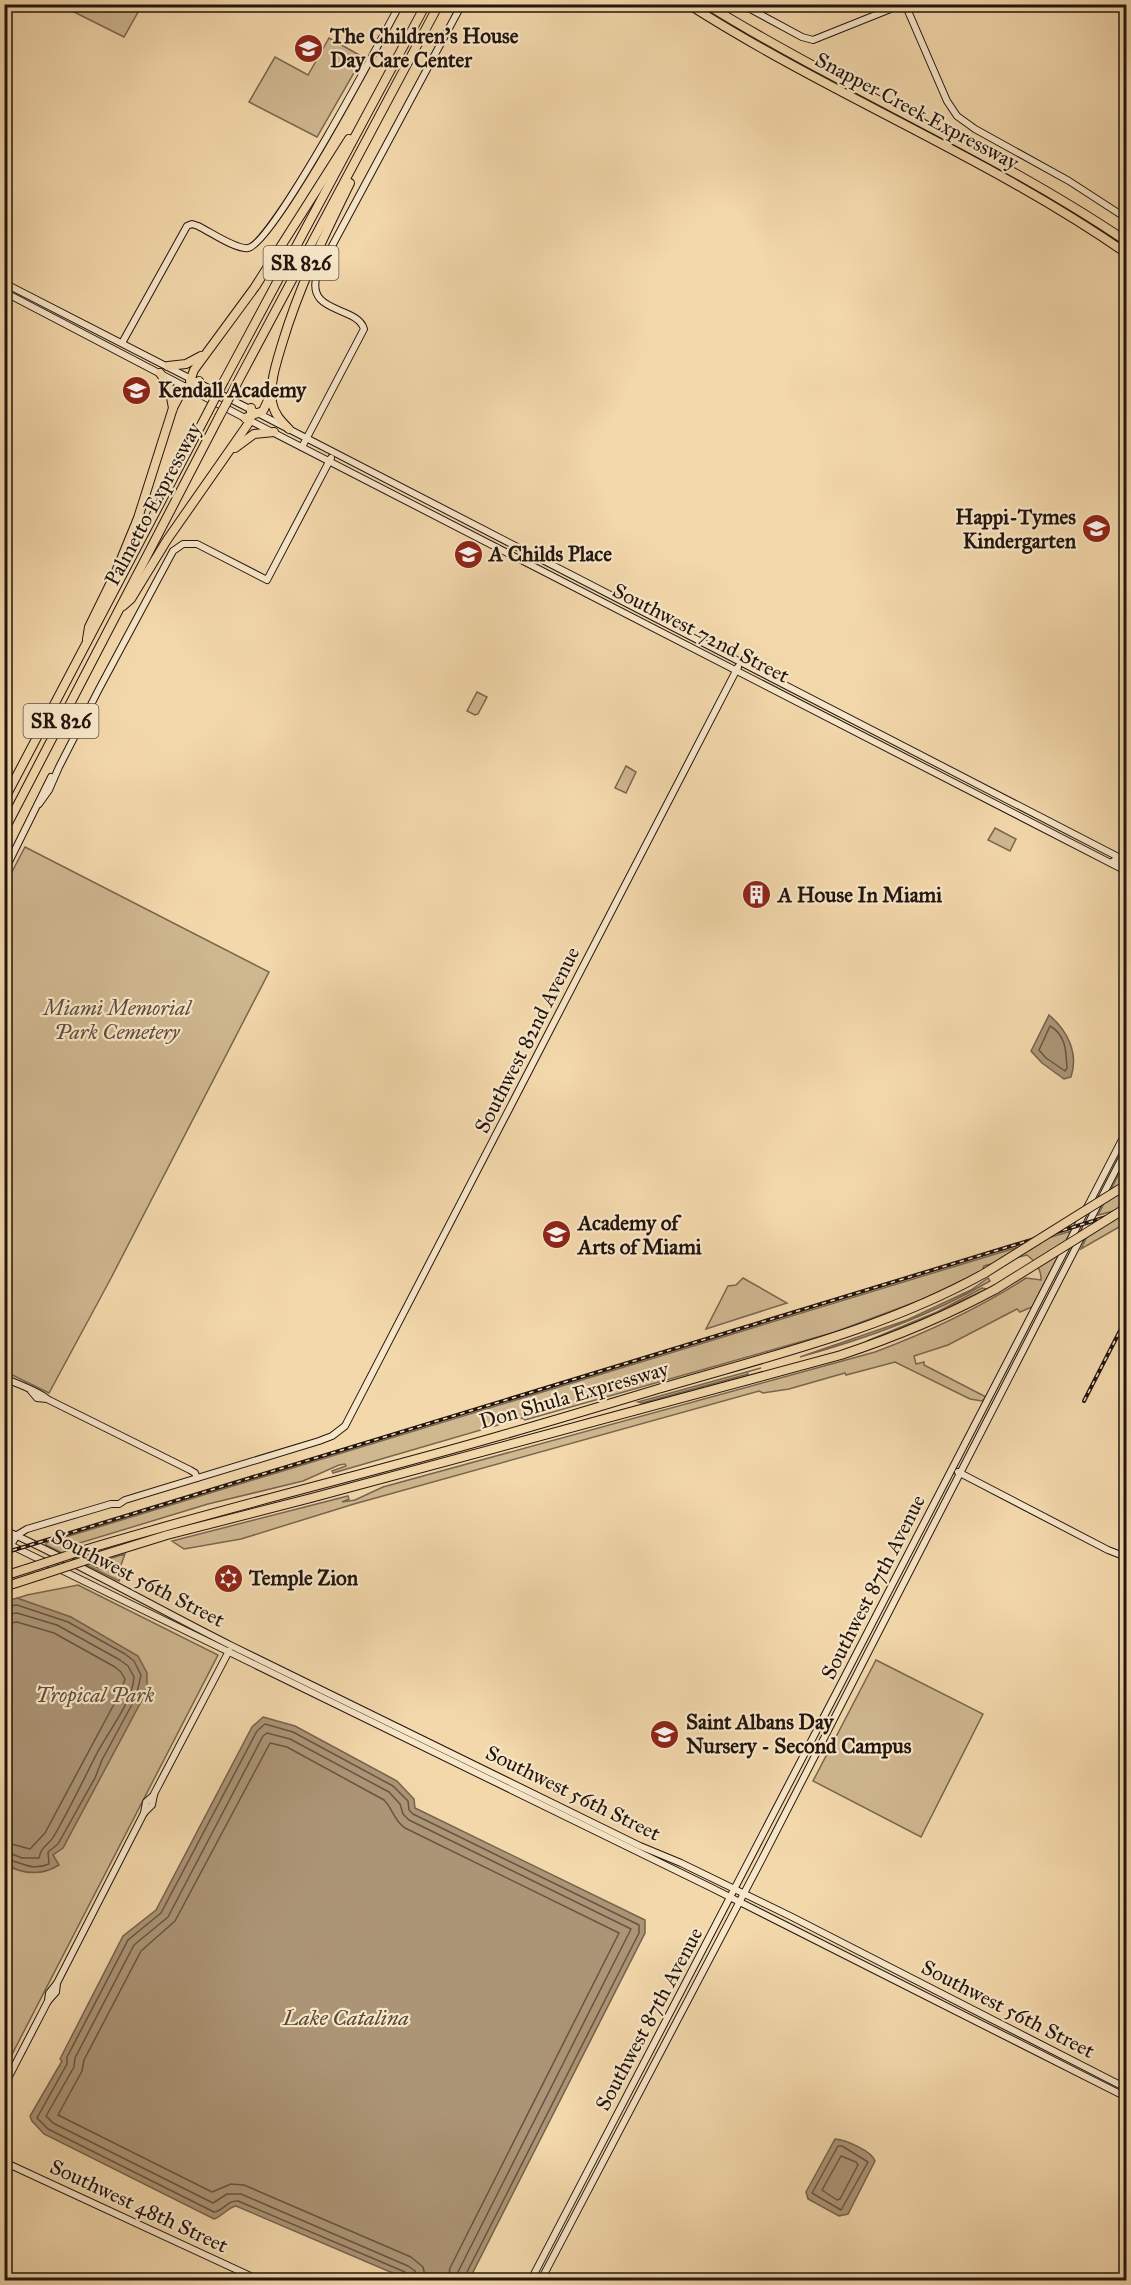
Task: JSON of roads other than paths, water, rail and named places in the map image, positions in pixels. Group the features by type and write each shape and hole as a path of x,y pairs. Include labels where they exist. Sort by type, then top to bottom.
{"highway":[{"name":"Palmetto Expressway","path":"4,800 224,381 426,4"},
{"name":"Palmetto Expressway","path":"4,831 219,417 440,4"},
{"name":"Snapper Creek Expressway","path":"688,4 780,59 1036,195 1126,253"},
{"name":"Snapper Creek Expressway","path":"706,4 782,49 1040,187 1126,241"},
{"path":"86,645 89,627 115,574 138,518 173,408 180,393 192,384 204,354 255,287 347,140 355,137"},
{"path":"118,610 130,599 167,540 231,452 251,415 266,407 279,355 301,286 361,163 367,141"},
{"path":"168,366 190,363 204,354"},
{"path":"160,373 169,387 173,408"},
{"path":"271,393 276,413 289,429"},
{"path":"231,452 250,436 273,432"},
{"name":"Don Shula Expressway","path":"4,1576 165,1526 498,1437 830,1339 898,1316 949,1293 985,1273 1126,1185"},
{"name":"Don Shula Expressway","path":"4,1587 167,1535 841,1355 905,1333 964,1306 996,1289 1126,1208"}],"main road":[{"path":"122,343 185,228 196,225 242,248 249,248 258,243 290,199 400,4"},
{"path":"302,447 363,334 364,327 360,322 319,298 315,286 320,268 462,4"},
{"path":"741,4 810,40 819,40 904,4 950,107 969,126 1069,181 1126,218"},
{"name":"Southwest 72nd Street","path":"4,283 168,366 192,384 251,415 307,438 1126,861"},
{"name":"Southwest 72nd Street","path":"4,292 160,373 192,384 251,415 273,432 1126,871"},
{"path":"48,314 51,307"},
{"path":"4,872 47,785 59,767 169,556 178,546 189,543 201,545 267,580 334,452"},
{"path":"397,495 401,487"},
{"name":"Southwest 82nd Avenue","path":"197,1478 319,1441 340,1430 351,1416 740,662"},
{"path":"986,799 990,791"},
{"path":"1111,863 1116,860 1126,866"},
{"name":"Southwest 87th Avenue","path":"531,2280 572,2194 732,1898 1126,1132"},
{"name":"Southwest 87th Avenue","path":"541,2280 924,1546 1126,1150"},
{"path":"1109,1165 1117,1169"},
{"path":"1047,1287 1055,1291"},
{"path":"4,1378 32,1391 39,1398 48,1399 190,1470 197,1478 125,1500 119,1504 111,1504 27,1529 17,1535 11,1545"},
{"path":"953,1469 1108,1550 1126,1557"},
{"path":"944,1486 952,1490"},
{"name":"Southwest 56th Street","path":"4,1530 111,1581 174,1617 232,1646 744,1893 1126,2088"},
{"path":"916,1541 924,1546"},
{"name":"Southwest 56th Street","path":"4,1542 732,1898 1126,2097"},
{"path":"881,1609 888,1613"},
{"path":"4,2086 48,2001 49,1993 57,1983 144,1813 152,1804 154,1794 232,1646"},
{"path":"861,1647 869,1651"},
{"path":"851,1666 859,1670"},
{"path":"346,1710 350,1703"},
{"path":"830,1708 837,1712"},
{"path":"585,1827 589,1820"},
{"path":"701,1957 703,1970"},
{"name":"Southwest 48th Street","path":"4,2162 259,2280"},
{"path":"572,2194 582,2200"}],"water":[{"path":"1049,1015 1061,1028 1070,1043 1073,1059 1071,1077 1064,1079 1042,1063 1031,1051"},
{"path":"17,1598 71,1617 138,1656 147,1673 147,1684 142,1700 63,1848 53,1855 59,1865 38,1872 25,1872 5,1864 4,1602"},
{"name":"Lake Catalina","path":"263,1717 295,1726 397,1781 414,1799 415,1808 645,1920 645,1933 469,2280 409,2280 236,2206 214,2219 44,2134 30,2116 62,2061 60,2059 123,1936 156,1910 252,1727"},
{"path":"835,2139 845,2141 869,2153 875,2161 848,2214 839,2216 808,2199 806,2192"}],"railway":[{"path":"4,1553 1126,1211"},
{"path":"1084,1401 1126,1319"}],"place":[{"name":"The Children's House Day Care Center","path":"309,48"},
{"name":"Kendall Academy","path":"137,390"},
{"name":"Happi-Tymes Kindergarten","path":"1097,529"},
{"name":"A Childs Place","path":"468,554"},
{"name":"A House In Miami","path":"757,895"},
{"name":"Academy of Arts of Miami","path":"557,1235"},
{"name":"Temple Zion","path":"228,1578"},
{"name":"Saint Albans Day Nursery - Second Campus","path":"665,1734"}],"park label":[{"name":"Miami Memorial Park Cemetery","path":"117,1020"},
{"name":"Tropical Park","path":"95,1695"}]}
